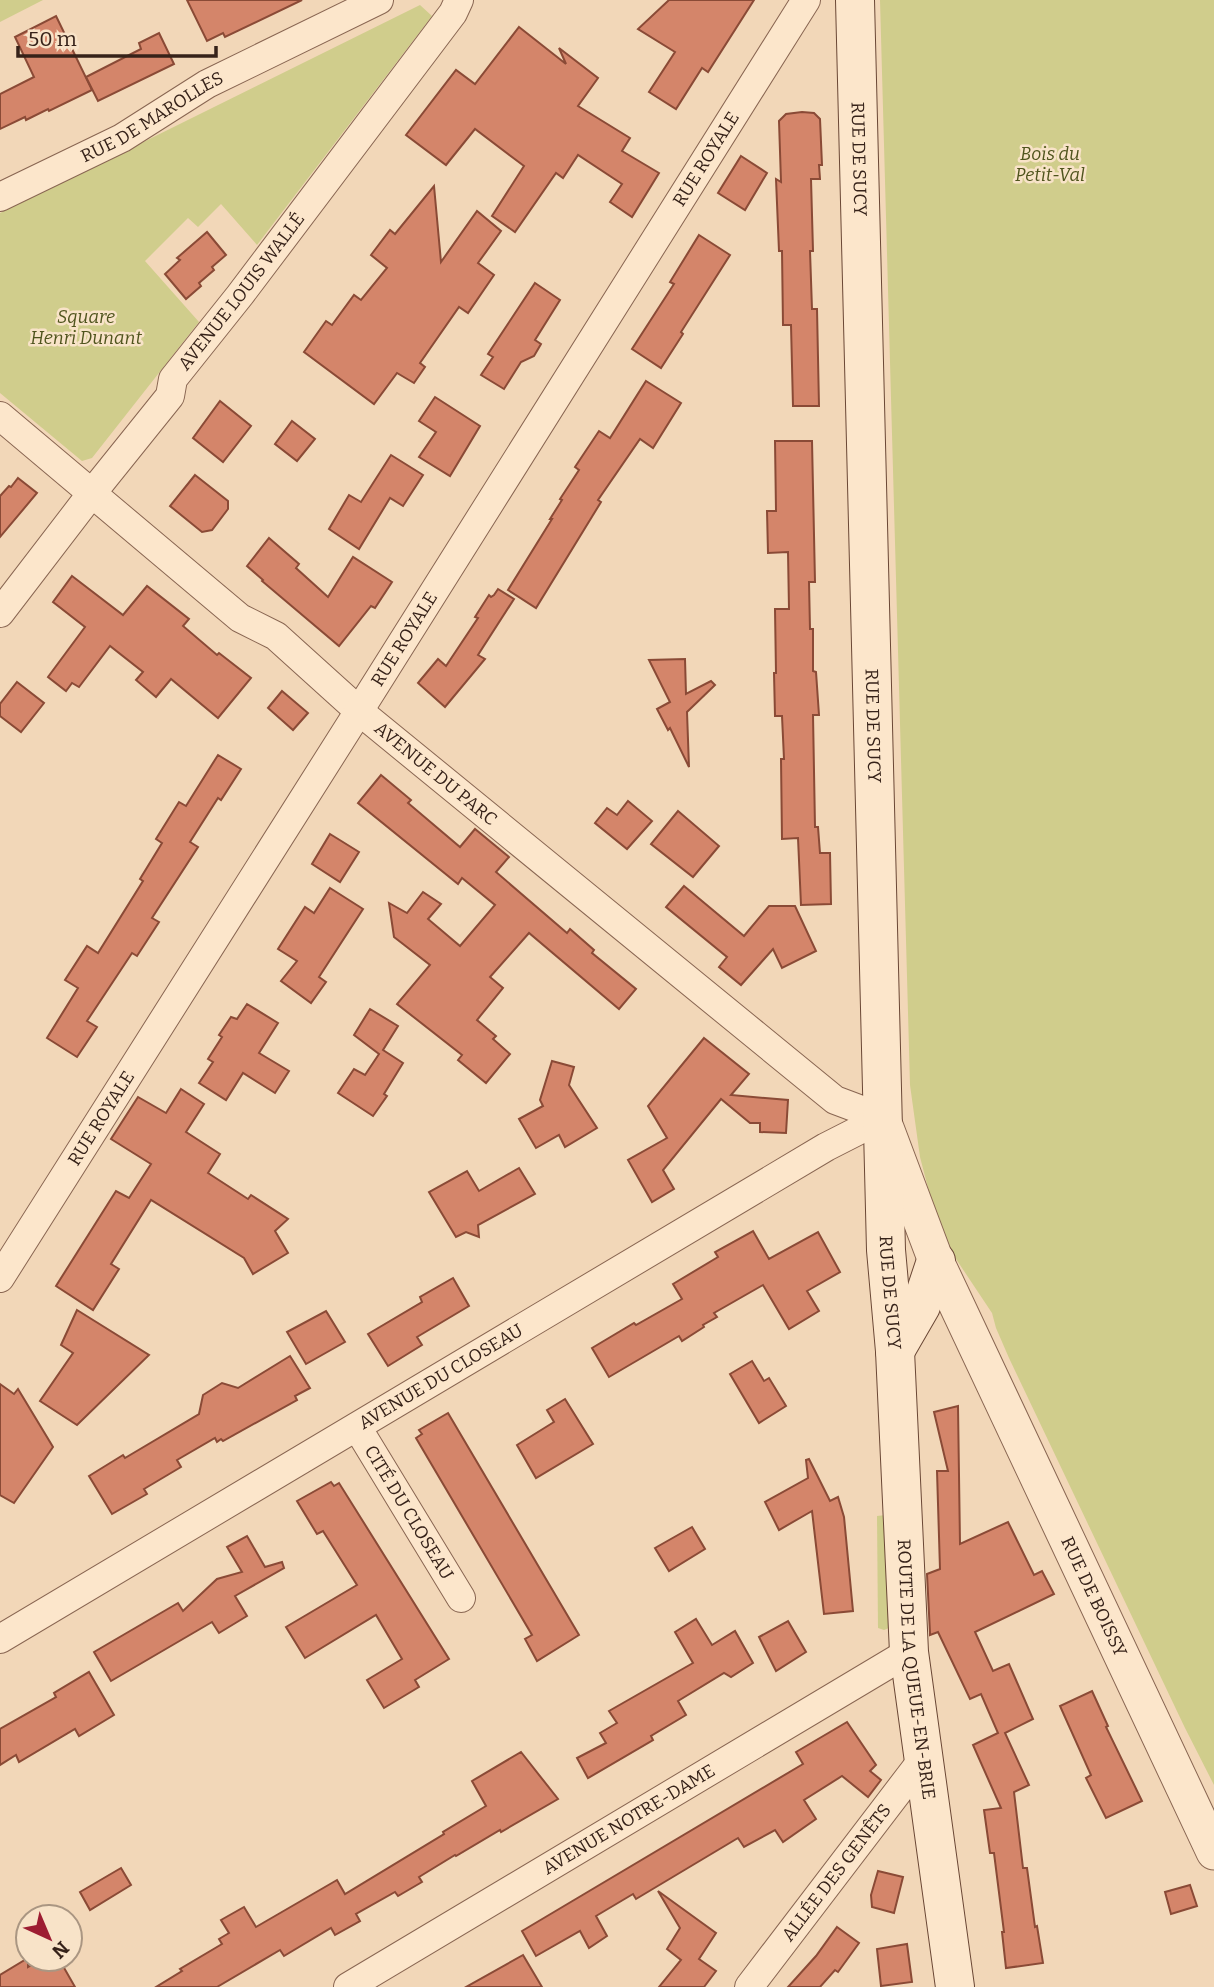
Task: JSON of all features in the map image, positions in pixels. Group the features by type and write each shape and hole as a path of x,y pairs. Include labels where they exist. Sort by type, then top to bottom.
{"main road":[{"name":"RUE DE SUCY","path":"855,0 886,1250 895,1351"},
{"name":"RUE DE SUCY","path":"895,1351 921,1306 936,1261"},
{"name":"ROUTE DE LA QUEUE-EN-BRIE","path":"895,1351 909,1652 955,1987"}],"street":[{"name":"RUE DE MAROLLES","path":"0,197 122,138 207,84 379,0"},
{"name":"AVENUE LOUIS WALLÉ","path":"0,613 170,396 173,379 445,24 459,0"},
{"name":"RUE ROYALE","path":"0,1278 806,0"},
{"name":"AVENUE DU PARC","path":"0,416 240,618 276,636 359,711 835,1100 883,1118"},
{"name":"RUE DE BOISSY","path":"883,1118 936,1261 1214,1852"},
{"name":"AVENUE DU CLOSEAU","path":"0,1639 826,1147 883,1118"},
{"path":"886,1250 906,1289 921,1306 973,1340"},
{"name":"CITÉ DU CLOSEAU","path":"357,1427 461,1598"},
{"name":"AVENUE NOTRE-DAME","path":"348,1987 909,1652"},
{"name":"ALLÉE DES GENÊTS","path":"750,1987 923,1759"}],"green space":[{"path":"0,0 43,0 0,22"},
{"name":"Bois du Petit-Val","path":"880,0 1214,0 1214,1785 1009,1358 992,1313 952,1253 933,1207 920,1157 910,1085"},
{"name":"Square Henri Dunant","path":"420,5 432,16 257,245 221,204 198,227 188,218 145,261 199,322 92,458 82,461 0,393 0,213"},
{"path":"886,1515 889,1628 884,1630 878,1628 877,1516"}],"building":[{"path":"187,0 302,0 225,37 223,33 207,41"},
{"path":"669,0 754,0 708,72 702,68 676,109 649,92 675,52 638,29"},
{"path":"56,16 92,90 49,111 48,109 26,120 25,117 0,129 0,94 34,77 15,37"},
{"path":"519,27 566,64 559,48 598,78 578,106 630,138 622,151 659,173 632,217 610,202 622,184 578,155 563,178 556,173 515,232 492,216 524,166 475,129 446,165 406,135 456,70 475,84"},
{"path":"159,33 174,64 98,101 86,77 141,49 139,43"},
{"path":"814,113 820,119 822,165 819,165 820,179 811,179 813,251 810,251 812,309 817,309 819,406 793,406 791,325 783,325 782,251 779,251 776,179 781,182 779,121 786,114"},
{"path":"741,156 767,173 745,210 718,193"},
{"path":"434,186 441,262 477,211 501,231 478,263 494,275 468,313 459,307 420,363 425,367 414,383 397,373 374,404 304,352 326,321 332,325 354,295 361,300 387,268 371,255 390,230 395,234"},
{"path":"207,232 226,255 199,283 201,286 186,299 165,274 180,260 177,258"},
{"path":"699,235 730,255 661,368 632,349 674,284 670,282"},
{"path":"535,283 560,300 535,340 541,344 534,356 521,362 504,389 481,375 493,357 488,354"},
{"path":"646,381 681,403 653,448 640,439 598,500 601,502 536,608 508,590 579,470 575,467 599,431 610,438"},
{"path":"435,397 480,426 450,476 419,457 436,432 419,421"},
{"path":"220,401 251,426 223,462 193,438"},
{"path":"292,421 315,439 297,461 275,444"},
{"path":"775,441 812,441 815,582 809,582 810,629 813,629 813,671 816,672 819,715 813,715 815,827 818,827 820,853 830,853 831,904 801,905 798,838 782,839 781,759 784,759 782,716 775,716 775,609 789,609 788,552 768,553 767,511 776,511"},
{"path":"391,455 423,475 403,506 390,498 359,549 329,529 349,495 361,502"},
{"path":"195,475 228,501 228,509 212,530 202,532 170,506"},
{"path":"18,478 37,493 0,537 0,496"},
{"path":"269,538 299,564 296,568 328,597 353,557 392,582 375,608 371,606 339,646 247,566"},
{"path":"72,576 123,615 147,586 189,619 183,626 217,655 219,653 251,678 218,718 171,679 156,697 136,680 143,672 110,646 79,687 72,683 66,691 48,677 85,627 53,602"},
{"path":"498,589 514,599 478,655 485,659 445,707 418,683 438,659 446,666 478,618 475,617 489,595 494,595"},
{"path":"685,659 686,694 711,681 715,685 687,712 689,767 670,728 668,730 657,709 670,702 649,660"},
{"path":"17,682 44,703 21,732 0,716 0,704"},
{"path":"282,691 308,713 293,730 268,708"},
{"path":"218,755 241,769 221,800 218,798 190,842 198,847 152,918 159,922 137,956 132,953 87,1021 97,1027 77,1057 47,1038 78,988 65,980 87,946 98,953 143,881 140,879 162,843 156,839 179,802 186,806"},
{"path":"381,775 411,800 408,803 460,847 475,829 509,857 496,872 567,933 570,929 594,950 592,953 636,989 619,1009 529,933 490,977 503,988 477,1020 496,1036 493,1039 510,1054 486,1083 458,1060 462,1055 397,1004 430,965 394,937 389,903 407,913 423,892 441,904 428,919 460,946 495,905 462,878 458,884 358,803"},
{"path":"628,801 652,821 627,849 595,823 607,808 617,815"},
{"path":"678,811 719,846 693,877 651,844"},
{"path":"330,834 359,852 340,882 312,864"},
{"path":"684,886 744,936 769,906 795,906 816,951 782,968 773,949 741,985 719,967 727,957 666,907"},
{"path":"330,888 363,909 319,977 326,982 311,1003 281,981 297,961 278,949 305,907 314,913"},
{"path":"247,1004 278,1023 259,1053 289,1071 275,1093 243,1073 226,1100 199,1083 213,1062 208,1059 222,1037 219,1035 231,1017 237,1019"},
{"path":"370,1009 398,1026 383,1050 403,1063 384,1094 387,1096 373,1116 338,1093 354,1069 365,1075 379,1054 354,1035"},
{"path":"704,1038 749,1074 731,1095 788,1100 786,1133 760,1132 760,1123 750,1123 721,1099 663,1170 674,1189 652,1202 628,1160 667,1138 648,1106"},
{"path":"552,1061 574,1067 569,1085 597,1128 565,1147 559,1135 536,1148 519,1119 543,1106 540,1100"},
{"path":"181,1089 204,1104 186,1132 220,1154 208,1173 248,1199 251,1195 288,1219 275,1231 288,1253 253,1274 244,1258 151,1200 111,1264 119,1269 93,1310 56,1286 116,1191 129,1198 151,1164 111,1139 138,1097 166,1113"},
{"path":"519,1168 535,1194 478,1225 479,1237 466,1232 456,1237 429,1192 467,1171 479,1191"},
{"path":"753,1231 769,1259 818,1232 840,1272 807,1291 819,1311 789,1329 763,1285 714,1313 717,1317 682,1341 679,1336 609,1377 592,1348 682,1299 673,1284 718,1257 715,1252"},
{"path":"453,1278 469,1306 417,1337 422,1345 388,1366 368,1334 422,1302 420,1297"},
{"path":"77,1310 149,1355 77,1425 40,1401 73,1353 61,1345"},
{"path":"326,1311 345,1342 306,1364 287,1332"},
{"path":"290,1356 310,1388 295,1396 297,1400 223,1441 221,1439 217,1442 215,1438 177,1460 181,1467 144,1489 147,1494 112,1514 89,1476 199,1414 203,1395 222,1383 238,1388"},
{"path":"752,1361 764,1381 769,1378 786,1406 759,1423 730,1374"},
{"path":"0,1384 14,1394 18,1389 53,1447 14,1503 0,1495"},
{"path":"565,1399 593,1444 536,1478 517,1445 554,1422 547,1410"},
{"path":"958,1406 960,1544 1008,1522 1034,1575 1042,1571 1054,1594 975,1632 993,1671 1009,1664 1033,1719 1005,1733 1029,1785 1014,1792 1023,1868 1027,1868 1043,1963 1006,1968 994,1853 990,1853 984,1810 1001,1808 973,1745 998,1733 981,1694 970,1699 938,1632 930,1635 927,1574 940,1569 937,1471 948,1471 934,1412"},
{"path":"448,1413 579,1635 537,1661 525,1639 532,1635 416,1438 422,1434 419,1430"},
{"path":"809,1459 830,1501 838,1497 844,1517 853,1611 824,1614 812,1511 779,1530 765,1502 808,1478 806,1460"},
{"path":"331,1482 334,1486 339,1483 449,1659 415,1680 419,1687 384,1708 367,1680 402,1659 376,1615 305,1658 286,1627 357,1585 323,1531 317,1534 297,1501"},
{"path":"692,1527 705,1549 669,1571 655,1548"},
{"path":"247,1536 265,1567 282,1562 284,1568 235,1596 247,1616 219,1633 212,1622 111,1681 94,1652 178,1603 183,1611 217,1579 242,1572 227,1547"},
{"path":"696,1619 712,1645 735,1631 753,1663 731,1677 724,1673 678,1701 686,1715 651,1736 653,1740 588,1778 577,1758 606,1743 600,1733 617,1723 609,1711 693,1663 675,1632"},
{"path":"788,1621 806,1652 776,1671 759,1637"},
{"path":"89,1672 114,1715 79,1736 75,1729 19,1762 16,1755 0,1765 0,1729 56,1697 54,1693"},
{"path":"1092,1691 1108,1726 1106,1727 1142,1801 1106,1818 1086,1778 1091,1775 1060,1706"},
{"path":"847,1722 876,1765 870,1771 881,1780 868,1797 842,1776 804,1800 816,1819 783,1842 775,1830 744,1847 738,1838 636,1899 633,1894 596,1916 607,1936 589,1948 580,1931 536,1956 522,1931 803,1764 796,1752"},
{"path":"521,1752 558,1799 455,1855 419,1877 422,1882 398,1896 395,1892 356,1914 360,1921 335,1935 331,1928 284,1956 280,1950 217,1987 156,1987 222,1944 219,1939 229,1933 221,1920 244,1907 256,1927 337,1880 345,1894 444,1834 443,1832 486,1806 472,1781"},
{"path":"121,1868 131,1885 90,1910 80,1892"},
{"path":"878,1871 903,1877 894,1913 872,1907 871,1895"},
{"path":"1190,1885 1197,1906 1171,1914 1165,1892"},
{"path":"658,1891 716,1933 699,1959 716,1971 704,1987 659,1987 681,1960 667,1949 680,1928"},
{"path":"837,1927 859,1943 838,1972 835,1970 820,1987 788,1987 816,1956"},
{"path":"907,1944 912,1982 881,1986 877,1949"},
{"path":"523,1955 542,1987 466,1987"},
{"path":"14,1966 14,1973 67,1973 75,1987 0,1987 0,1975"}]}
